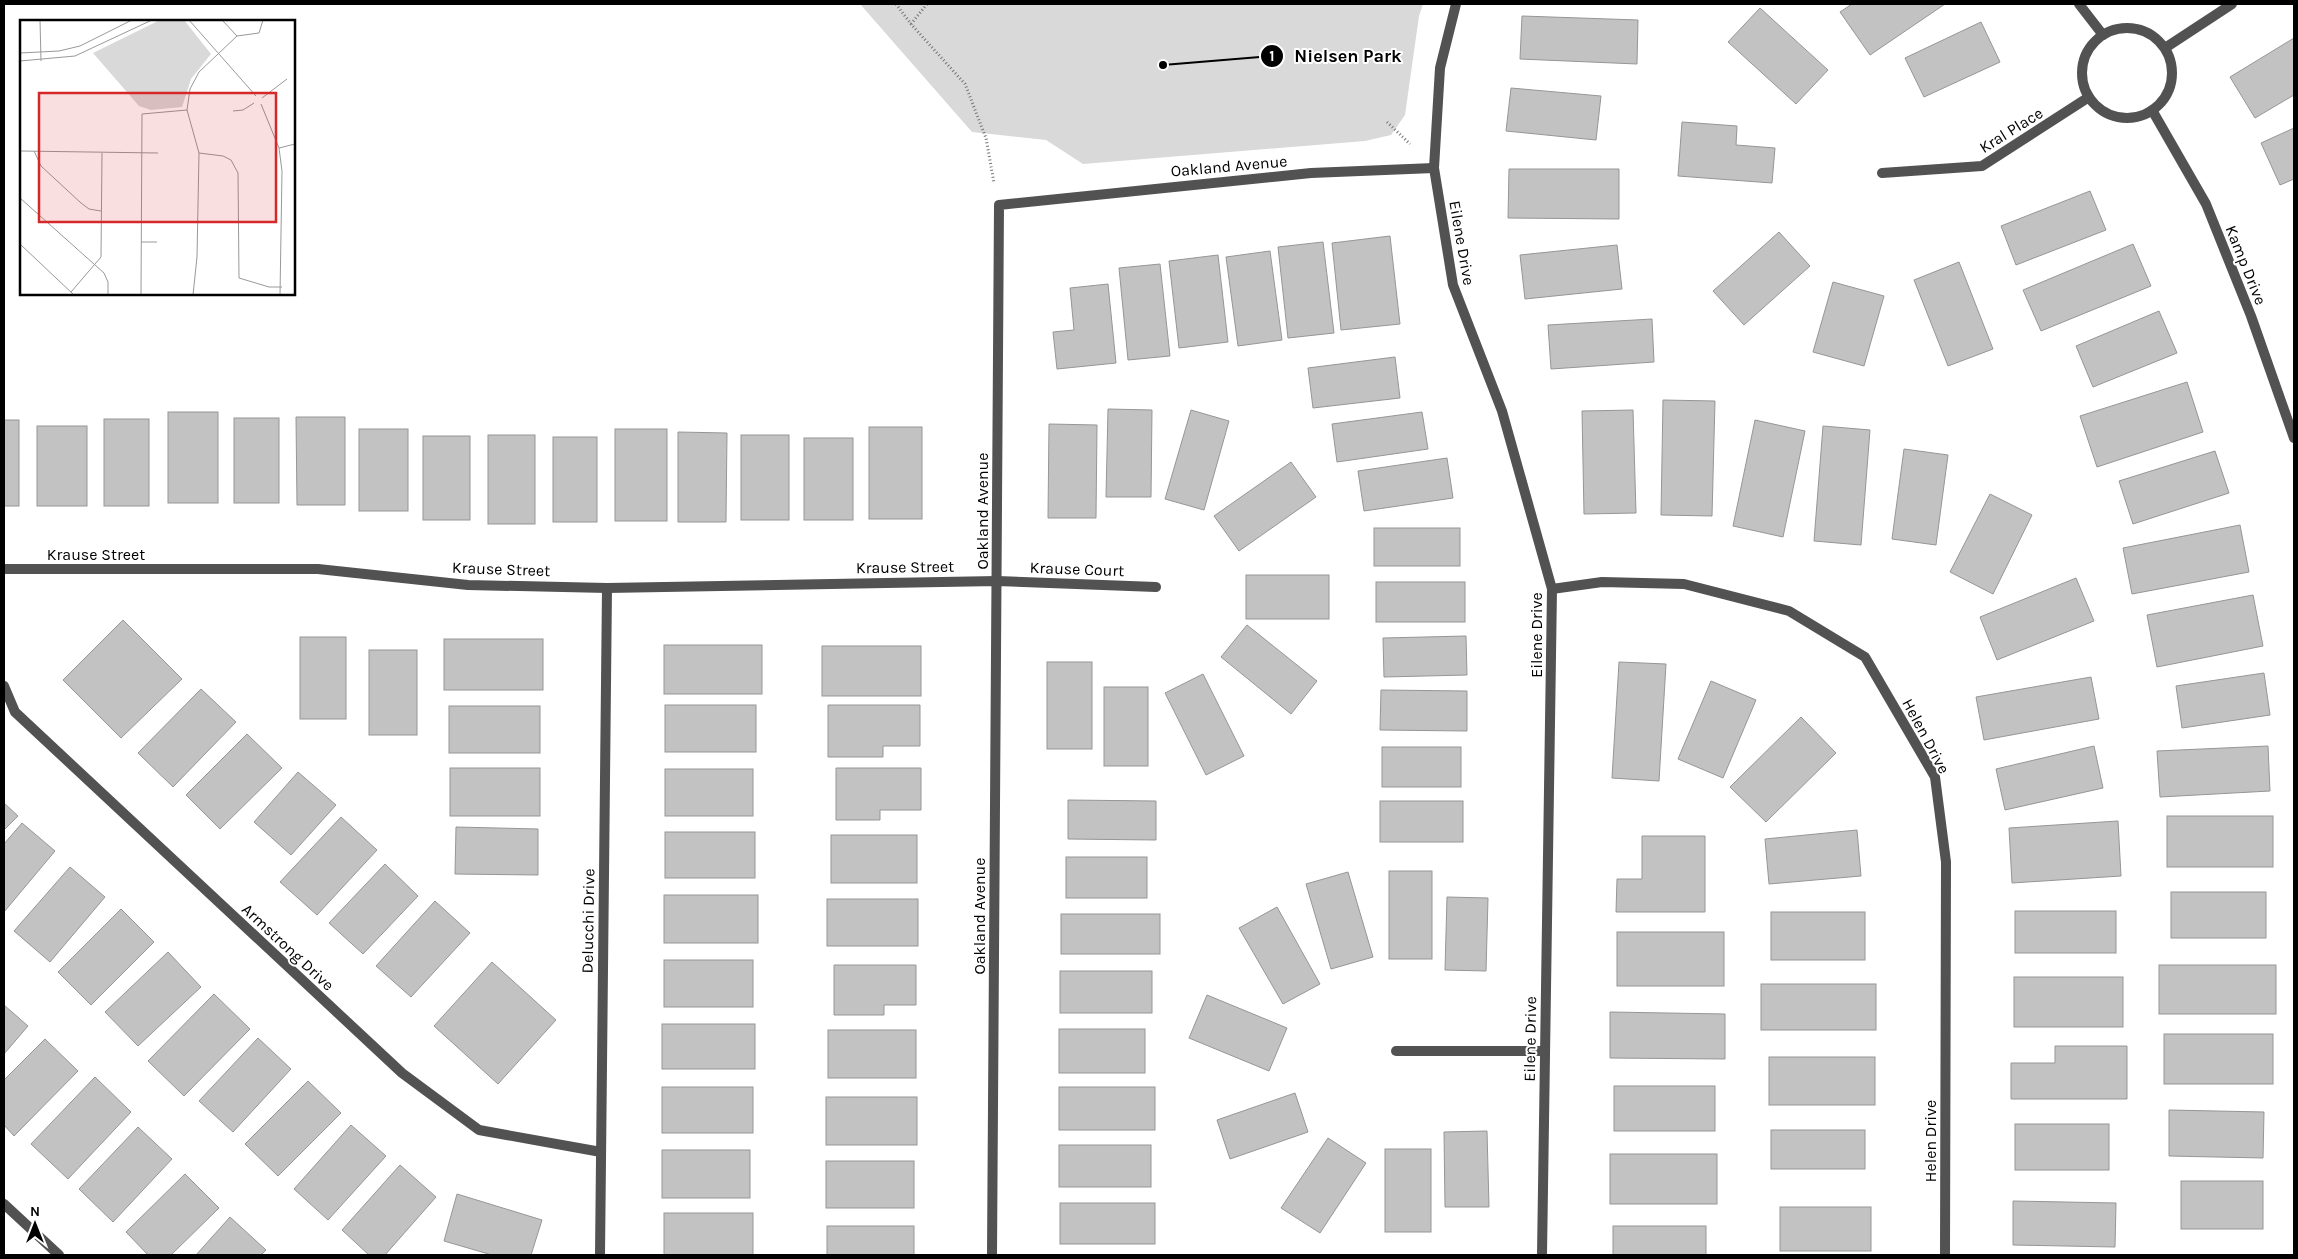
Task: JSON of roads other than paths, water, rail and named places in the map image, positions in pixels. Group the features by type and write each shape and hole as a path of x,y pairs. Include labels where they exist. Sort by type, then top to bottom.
{"street":[{"name":"Eilene Drive","path":"1456,4 1440,68 1434,168 1452,285 1502,411 1552,589 1542,1255"},
{"path":"2079,4 2103,34"},
{"path":"2165,48 2232,4"},
{"path":"2120,29 2137,29 2153,36 2165,48 2172,64 2172,81 2165,98 2152,110 2136,117 2118,117 2102,110 2089,98 2083,81 2083,63 2090,47 2103,34 2120,29"},
{"name":"Kral Place","path":"1882,173 1982,166 2089,98"},
{"name":"Kamp Drive","path":"2152,110 2206,204 2251,316 2294,438"},
{"name":"Oakland Avenue","path":"992,1255 999,205 1312,173 1434,168"},
{"name":"Krause Street","path":"4,569 318,569 468,585 607,588 997,581"},
{"name":"Krause Court","path":"997,581 1156,587"},
{"name":"Helen Drive","path":"1552,589 1602,582 1684,584 1789,612 1865,656 1935,777 1946,862 1945,1255"},
{"name":"Delucchi Drive","path":"600,1255 607,588"},
{"name":"Armstrong Drive","path":"4,686 15,712 402,1073 479,1130 601,1152"},
{"path":"1396,1051 1544,1051"},
{"path":"4,1204 60,1255"}],"place":[{"name":"Nielsen Park","path":"1163,65"}]}
